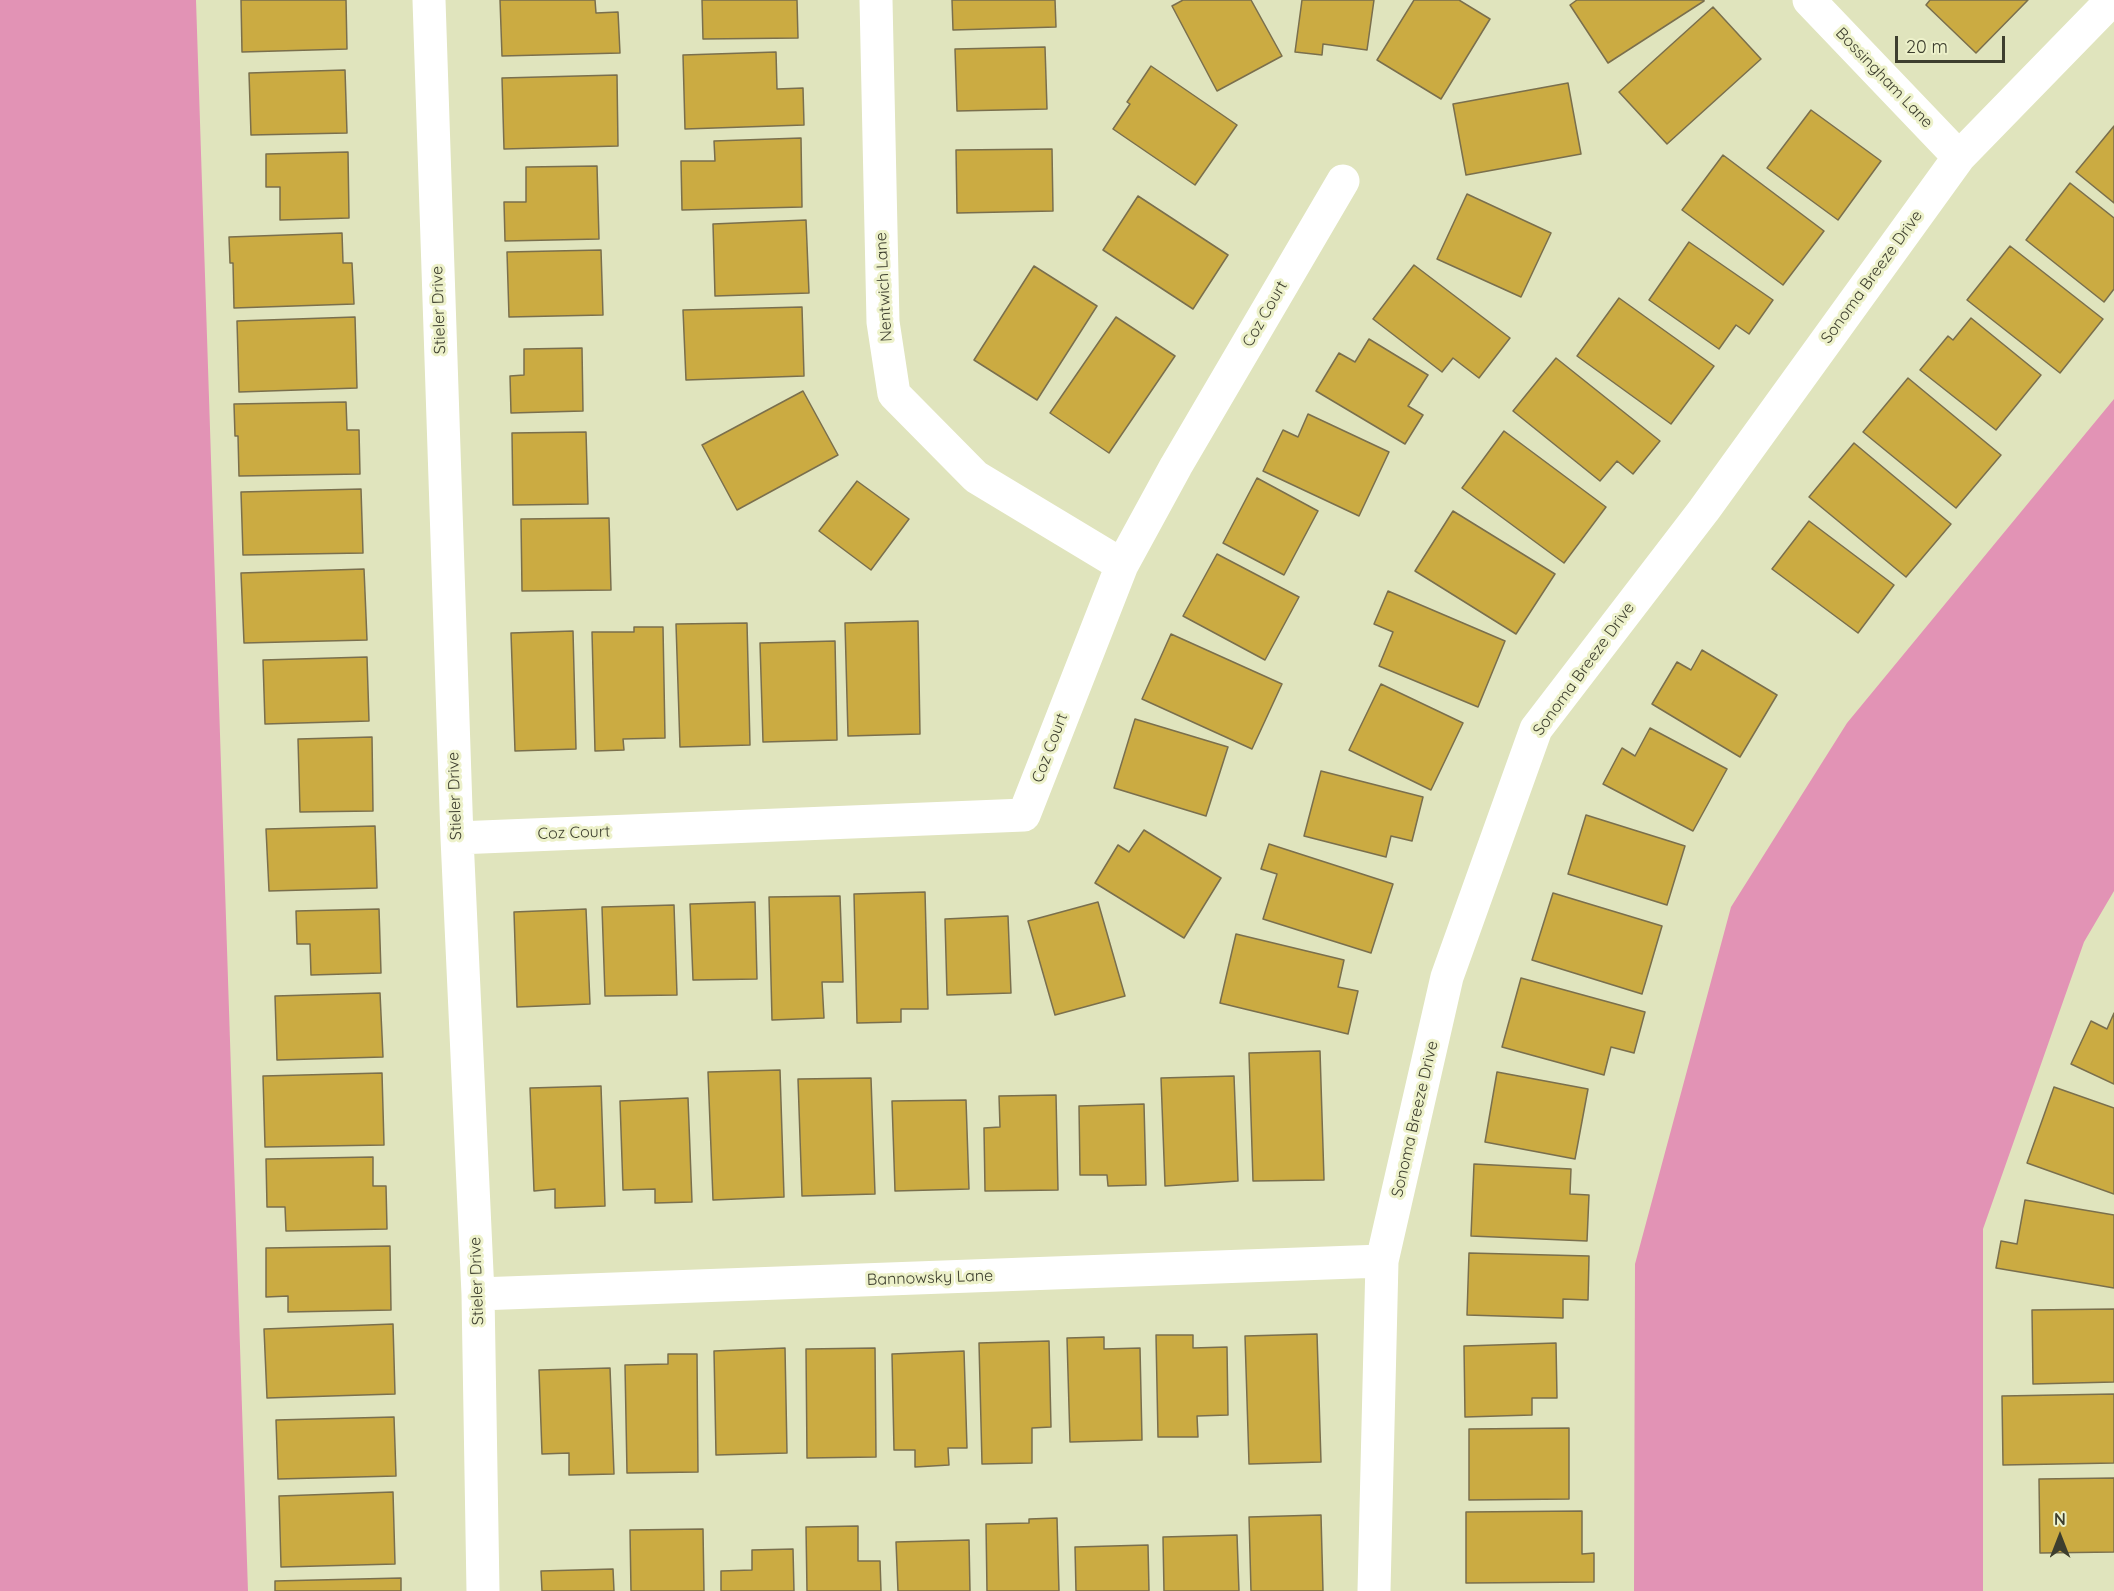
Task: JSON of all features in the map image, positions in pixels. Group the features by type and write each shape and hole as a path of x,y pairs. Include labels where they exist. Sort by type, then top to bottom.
{"street":[{"name":"Stieler Drive","path":"429,0 457,838 478,1294 483,1591"},
{"name":"Nentwich Lane","path":"876,0 883,322 894,394 976,477 1122,565"},
{"name":"Bossingham Lane","path":"1809,0 1959,157"},
{"name":"Sonoma Breeze Drive","path":"1374,1591 1382,1261 1447,977 1536,729 1704,510 1959,157 2112,0"},
{"name":"Coz Court","path":"457,838 1024,815 1122,565 1176,466 1343,181"},
{"name":"Bannowsky Lane","path":"478,1294 1382,1261"}],"shaded area":[{"path":"0,0 196,0 248,1591 0,1591"},
{"path":"2114,399 2114,891 2084,942 1983,1229 1983,1591 1634,1591 1635,1264 1731,907 1847,723"}],"building":[{"path":"241,0 346,0 347,49 242,52"},
{"path":"500,0 595,0 596,13 618,12 620,53 502,56"},
{"path":"702,0 797,0 798,38 703,39"},
{"path":"952,0 1055,0 1056,27 953,30"},
{"path":"1183,0 1251,0 1282,56 1217,91 1172,6"},
{"path":"1302,0 1374,0 1367,50 1323,44 1322,55 1295,52"},
{"path":"1414,0 1459,0 1490,19 1441,99 1377,60"},
{"path":"1577,0 1704,1 1608,63 1570,5"},
{"path":"1930,0 2028,0 1976,53 1926,5"},
{"path":"1713,7 1761,59 1667,144 1619,92"},
{"path":"1045,47 1047,109 957,111 955,49"},
{"path":"776,52 777,89 803,88 804,125 685,129 683,55"},
{"path":"1151,66 1237,125 1195,185 1113,129 1130,104 1127,102"},
{"path":"345,70 347,133 251,135 249,73"},
{"path":"617,75 618,146 504,149 502,78"},
{"path":"1568,83 1581,154 1466,175 1453,104"},
{"path":"1811,110 1881,161 1838,220 1767,168"},
{"path":"2114,126 2114,203 2076,172"},
{"path":"801,138 802,207 682,210 681,161 715,161 714,141"},
{"path":"1052,149 1053,211 957,213 956,150"},
{"path":"348,152 349,218 280,220 280,187 266,187 266,154"},
{"path":"1723,155 1824,231 1783,285 1682,210"},
{"path":"597,166 599,239 505,241 504,202 526,202 526,167"},
{"path":"2070,183 2114,218 2114,289 2104,302 2026,240"},
{"path":"1467,194 1551,233 1521,297 1437,259"},
{"path":"1138,196 1228,255 1193,309 1103,250"},
{"path":"806,220 809,293 715,296 713,224"},
{"path":"342,233 343,263 352,263 354,304 234,308 233,263 230,263 229,237"},
{"path":"1689,242 1773,300 1749,334 1736,325 1719,349 1649,300"},
{"path":"2010,246 2103,319 2060,373 1967,300"},
{"path":"601,250 603,315 509,317 507,252"},
{"path":"1414,265 1510,338 1479,378 1453,358 1442,372 1373,319"},
{"path":"1034,266 1097,306 1037,400 974,360"},
{"path":"1619,298 1714,366 1671,424 1577,356"},
{"path":"802,307 804,376 686,380 683,310"},
{"path":"355,317 357,388 239,392 237,321"},
{"path":"1116,317 1175,356 1109,453 1050,413"},
{"path":"1971,318 2041,375 1996,430 1920,370 1948,336 1953,340"},
{"path":"1369,339 1428,375 1408,406 1423,415 1405,444 1316,391 1339,353 1355,362"},
{"path":"582,348 583,411 511,413 510,376 524,375 524,349"},
{"path":"1556,358 1660,441 1633,474 1617,461 1600,481 1513,411"},
{"path":"1908,378 2001,455 1956,508 1863,432"},
{"path":"803,391 838,455 737,510 702,445"},
{"path":"346,402 347,430 359,430 360,474 239,476 234,404"},
{"path":"1308,414 1389,452 1359,516 1263,471 1283,430 1298,437"},
{"path":"1504,431 1606,507 1564,563 1462,488"},
{"path":"586,432 588,504 513,505 512,433"},
{"path":"1854,443 1951,524 1906,577 1809,497"},
{"path":"1257,478 1318,511 1284,575 1223,543"},
{"path":"857,481 909,519 871,570 819,531"},
{"path":"361,489 363,553 243,555 241,492"},
{"path":"1453,511 1555,574 1516,634 1415,571"},
{"path":"609,518 611,590 522,591 521,519"},
{"path":"1809,521 1894,585 1858,633 1772,569"},
{"path":"1217,554 1299,597 1265,660 1183,616"},
{"path":"364,569 367,640 244,643 241,573"},
{"path":"1388,591 1505,641 1478,707 1379,666 1393,632 1374,624"},
{"path":"918,621 920,734 848,736 845,623"},
{"path":"747,623 750,745 680,747 676,624"},
{"path":"634,627 663,627 665,738 623,739 624,750 595,751 592,632 634,632"},
{"path":"573,631 576,749 515,751 511,633"},
{"path":"1171,634 1282,684 1252,749 1142,699"},
{"path":"835,641 837,740 763,742 760,643"},
{"path":"1702,650 1777,695 1740,757 1652,704 1677,662 1691,670"},
{"path":"367,657 369,721 265,724 263,660"},
{"path":"1381,684 1463,723 1431,790 1349,750"},
{"path":"1135,719 1228,747 1206,816 1114,788"},
{"path":"1650,728 1727,769 1693,831 1603,784 1622,748 1635,756"},
{"path":"372,737 373,811 300,812 298,739"},
{"path":"1321,771 1423,797 1412,841 1391,836 1386,857 1304,836"},
{"path":"1586,815 1685,846 1667,905 1568,874"},
{"path":"375,826 377,888 269,891 266,829"},
{"path":"1144,830 1221,878 1184,938 1095,883 1118,845 1129,852"},
{"path":"1269,844 1393,884 1371,953 1263,919 1277,874 1261,869"},
{"path":"925,892 928,1009 901,1009 901,1022 857,1023 854,894"},
{"path":"1553,893 1662,926 1642,994 1532,960"},
{"path":"840,896 843,982 822,982 824,1018 772,1020 769,897"},
{"path":"755,902 757,979 693,980 690,904"},
{"path":"1098,902 1125,996 1055,1015 1028,921"},
{"path":"674,905 677,995 605,996 602,907"},
{"path":"379,909 381,973 311,975 310,944 297,944 296,911"},
{"path":"586,909 590,1004 517,1007 514,912"},
{"path":"1008,916 1011,993 947,995 945,919"},
{"path":"1236,934 1344,960 1338,987 1358,991 1348,1034 1220,1003"},
{"path":"1521,978 1645,1012 1634,1053 1611,1047 1604,1075 1502,1047"},
{"path":"380,993 383,1057 277,1060 275,996"},
{"path":"2114,1013 2114,1084 2071,1064 2091,1021 2107,1029"},
{"path":"1320,1051 1324,1180 1253,1181 1249,1053"},
{"path":"780,1070 784,1197 713,1200 708,1072"},
{"path":"1497,1072 1588,1089 1575,1159 1485,1142"},
{"path":"382,1073 384,1145 265,1147 263,1076"},
{"path":"1234,1076 1238,1181 1165,1186 1161,1078"},
{"path":"871,1078 875,1194 802,1196 798,1079"},
{"path":"601,1086 605,1206 555,1208 555,1189 534,1191 530,1088"},
{"path":"2054,1087 2114,1108 2114,1194 2027,1163"},
{"path":"1056,1095 1058,1190 985,1191 984,1128 1000,1127 999,1096"},
{"path":"688,1098 692,1202 655,1203 655,1189 623,1190 620,1101"},
{"path":"966,1100 969,1189 895,1191 892,1101"},
{"path":"1144,1104 1146,1185 1108,1186 1107,1175 1080,1175 1079,1106"},
{"path":"373,1157 373,1186 386,1186 387,1229 286,1231 285,1207 267,1207 266,1159"},
{"path":"1474,1164 1571,1169 1570,1194 1589,1195 1587,1241 1471,1236"},
{"path":"2025,1200 2114,1215 2114,1288 1996,1268 2001,1241 2017,1244"},
{"path":"390,1246 391,1310 288,1312 288,1296 266,1297 266,1248"},
{"path":"1469,1253 1589,1256 1588,1300 1563,1299 1563,1318 1467,1315"},
{"path":"2114,1309 2114,1382 2033,1384 2032,1310"},
{"path":"393,1324 395,1394 267,1398 264,1329"},
{"path":"1317,1334 1321,1462 1249,1464 1245,1336"},
{"path":"1156,1335 1193,1335 1193,1348 1227,1347 1228,1415 1197,1416 1198,1437 1158,1437"},
{"path":"1104,1337 1104,1349 1140,1348 1142,1440 1070,1442 1067,1338"},
{"path":"1049,1341 1051,1427 1032,1428 1032,1463 982,1464 979,1343"},
{"path":"1556,1343 1557,1398 1532,1398 1532,1415 1465,1417 1464,1346"},
{"path":"785,1348 787,1453 716,1455 714,1351"},
{"path":"875,1348 876,1457 807,1458 806,1349"},
{"path":"964,1351 967,1448 948,1448 949,1465 915,1467 915,1450 894,1450 892,1354"},
{"path":"668,1354 697,1354 698,1472 627,1473 625,1365 668,1364"},
{"path":"610,1368 614,1474 569,1475 569,1453 542,1454 539,1370"},
{"path":"2114,1394 2114,1463 2003,1465 2002,1396"},
{"path":"394,1417 396,1476 278,1479 276,1420"},
{"path":"1569,1428 1569,1499 1469,1500 1469,1429"},
{"path":"2114,1478 2114,1552 2040,1553 2039,1479"},
{"path":"393,1492 395,1564 281,1567 279,1496"},
{"path":"1582,1511 1582,1554 1594,1553 1594,1582 1466,1583 1466,1512"},
{"path":"1321,1515 1323,1591 1251,1591 1249,1517"},
{"path":"1057,1518 1059,1591 987,1591 986,1524 1029,1523 1029,1519"},
{"path":"858,1526 858,1561 880,1561 881,1591 807,1591 806,1527"},
{"path":"703,1529 704,1591 631,1591 630,1530"},
{"path":"1237,1535 1239,1591 1164,1591 1163,1537"},
{"path":"969,1540 970,1591 898,1591 896,1542"},
{"path":"1148,1545 1149,1591 1076,1591 1075,1547"},
{"path":"793,1549 794,1591 721,1591 721,1571 752,1570 752,1550"},
{"path":"613,1569 614,1591 542,1591 541,1571"},
{"path":"401,1578 401,1591 275,1591 275,1581"}]}
